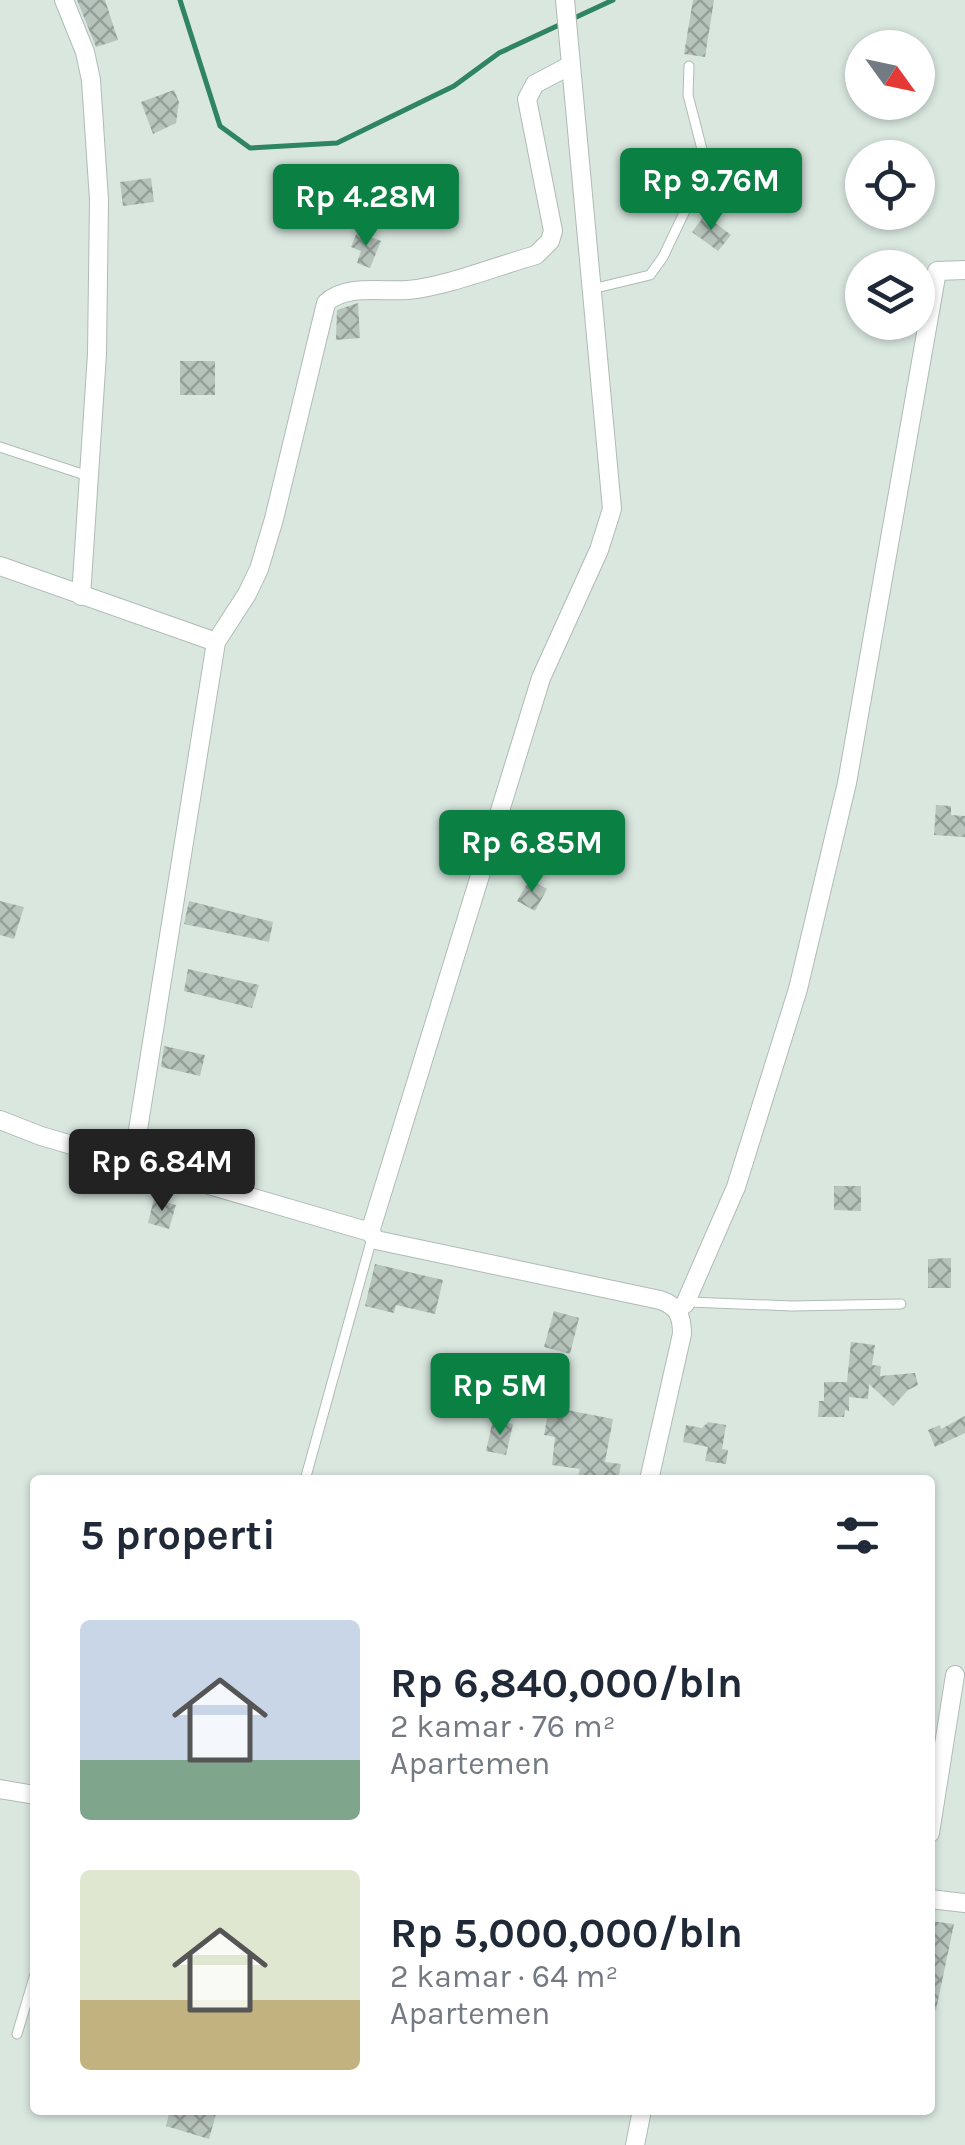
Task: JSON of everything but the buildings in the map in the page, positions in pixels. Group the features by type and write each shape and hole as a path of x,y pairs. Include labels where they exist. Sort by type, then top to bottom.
{"street":[{"path":"64,0 85,52 91,80 98,200 98,354 81,596"},
{"path":"371,1235 541,678 609,521 612,492 566,5"},
{"path":"132,1161 216,642 259,568 326,303 334,296 359,292 420,288 536,255 544,249 553,231 527,99 535,84 570,57"},
{"path":"650,1475 682,1334 681,1307 736,1186 798,989 847,783 937,270 965,270"},
{"path":"0,566 216,642"},
{"path":"0,1120 41,1136 371,1235 681,1307"},
{"path":"935,1801 955,1675"},
{"path":"0,1789 30,1795"},
{"path":"935,1900 965,1903"},
{"path":"635,2145 641,2115"}],"lane":[{"path":"592,289 650,275 663,257 703,173 704,161 688,95 690,66"},
{"path":"0,447 90,477"},
{"path":"305,1475 371,1235"},
{"path":"681,1307 901,1304"},
{"path":"17,2034 30,1991"}],"waterway":[{"path":"180,0 220,126 250,148 337,143 454,86 499,53 613,0"}]}
